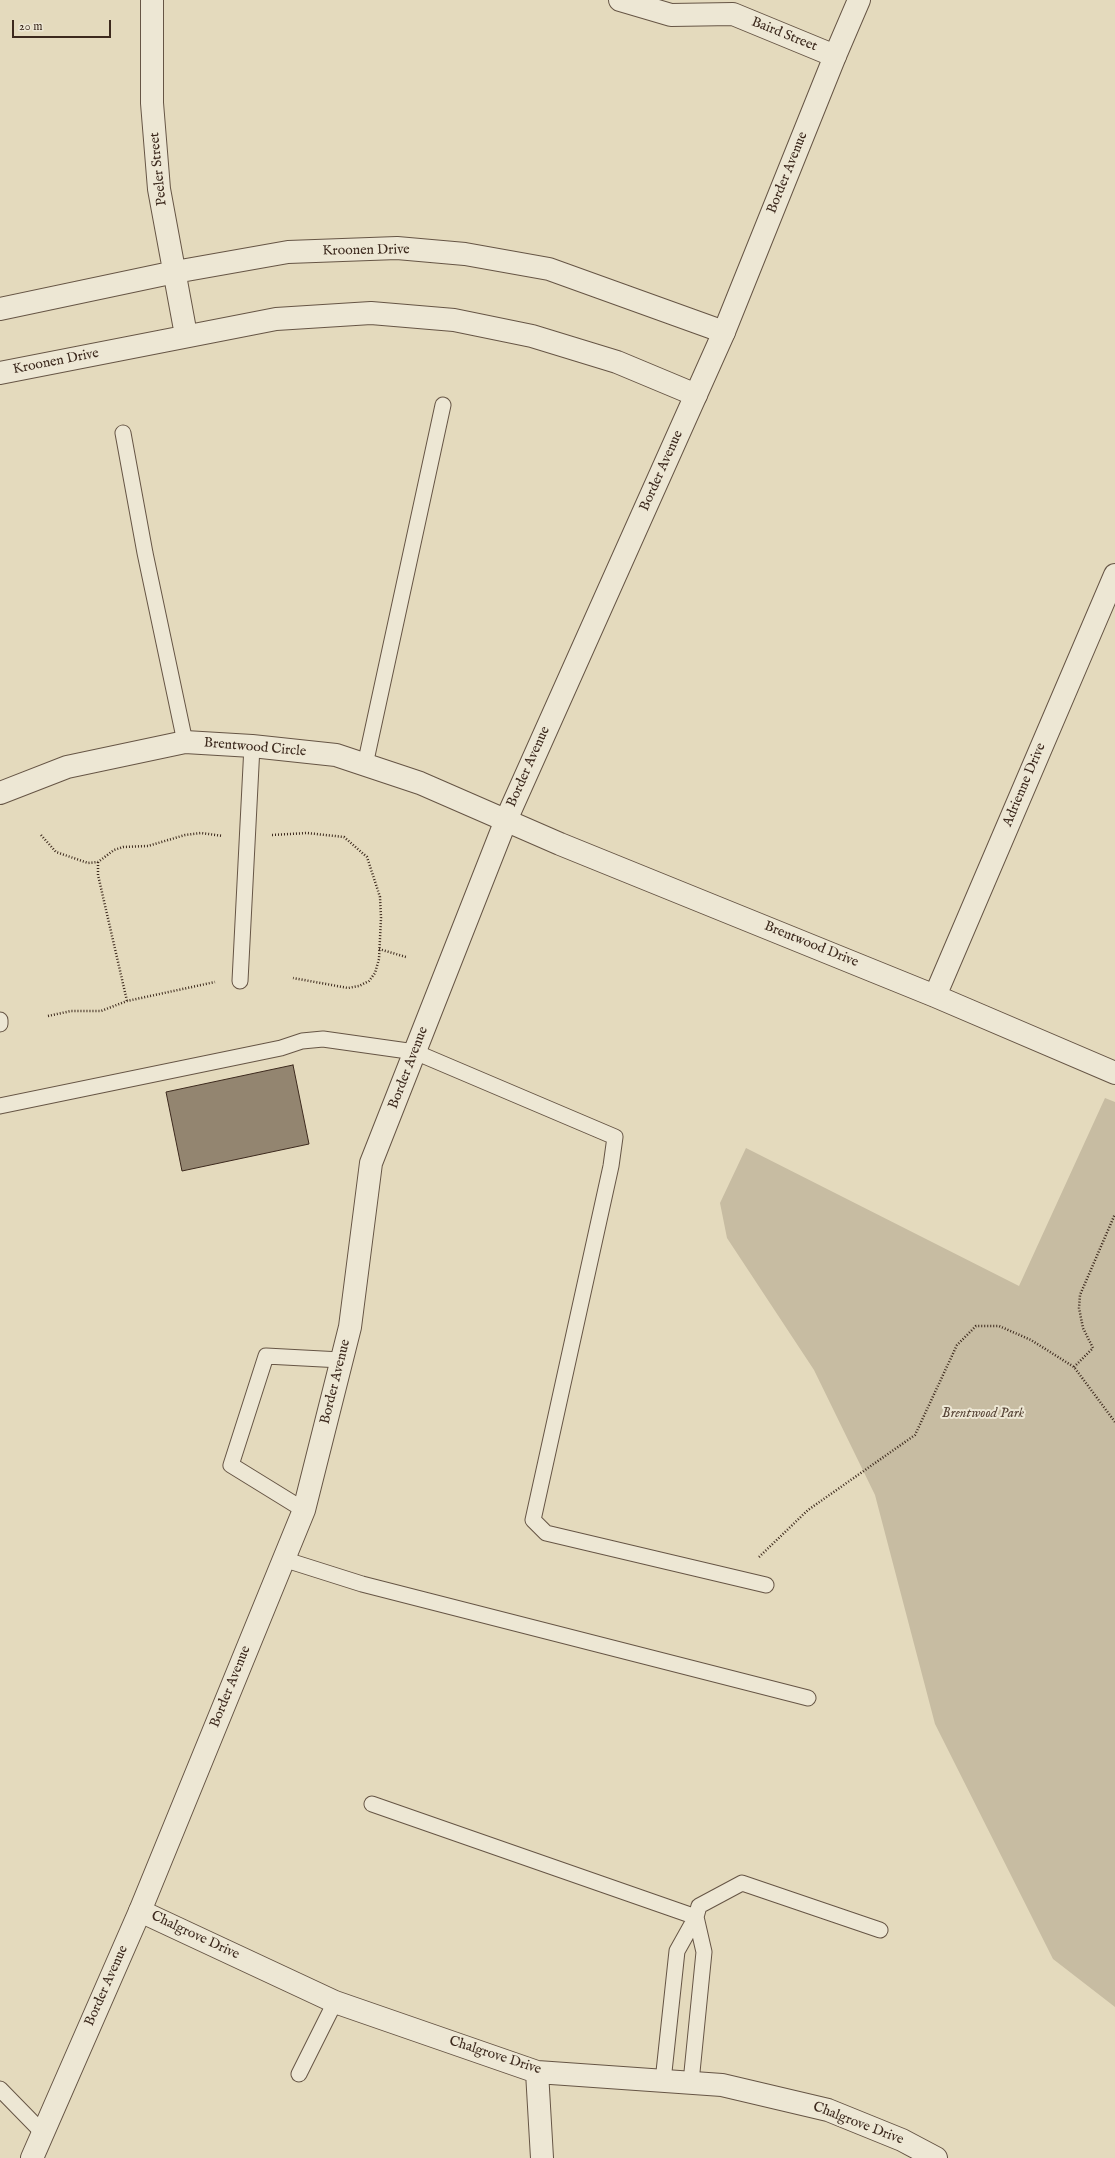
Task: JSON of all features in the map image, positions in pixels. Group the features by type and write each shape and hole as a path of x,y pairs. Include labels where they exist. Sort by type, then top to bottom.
{"street":[{"name":"Peeler Street","path":"152,0 152,103 159,189 186,335"},
{"name":"Baird Street","path":"620,0 671,15 728,7 835,56"},
{"name":"Border Avenue","path":"32,2158 140,1911 304,1510 350,1327 371,1163 506,820 724,332 859,0"},
{"name":"Kroonen Drive","path":"0,309 175,272 288,252 397,248 465,254 549,268 724,332"},
{"name":"Kroonen Drive","path":"0,373 186,335 276,320 371,313 454,320 532,336 617,362 696,395"},
{"name":"Adrienne Drive","path":"935,996 1115,575"},
{"name":"Brentwood Circle","path":"0,793 67,766 185,742 252,746 336,755 420,784 506,820"},
{"name":"Brentwood Drive","path":"506,820 935,996 1115,1073"},
{"name":"Chalgrove Drive","path":"140,1911 334,2002 537,2072 722,2085 828,2110 902,2140 936,2158"},
{"path":"537,2072 542,2158"}],"lane":[{"path":"365,765 443,405"},
{"path":"123,433 145,553 185,742"},
{"path":"240,982 252,746"},
{"path":"0,1106 273,1050 302,1041 323,1039 415,1052 615,1137 612,1166 533,1520 546,1533 738,1578 766,1586"},
{"path":"304,1510 231,1466 266,1356 341,1360"},
{"path":"283,1559 362,1584 808,1698"},
{"path":"372,1804 696,1917"},
{"path":"663,2081 677,1951 696,1917 699,1906 742,1883 880,1930"},
{"path":"691,2082 704,1952 696,1917"},
{"path":"299,2074 334,2002"},
{"path":"0,2089 43,2133"}],"path":[{"path":"266,836 307,833 344,836 368,857 380,897 379,949 375,973 369,981 360,986 348,988 293,978"},
{"path":"41,835 56,852 88,863 98,862 114,850 123,847 148,846 185,835 201,834 226,836"},
{"path":"98,862 98,875 127,1001"},
{"path":"379,949 406,958"},
{"path":"48,1016 71,1011 101,1011 127,1001 215,982"},
{"path":"1074,1367 1093,1348 1083,1328 1079,1308 1080,1295 1115,1214"},
{"path":"738,1578 808,1510 915,1435 957,1345 976,1326 999,1326 1031,1340 1074,1367 1115,1422"}],"green space":[{"name":"Brentwood Park","path":"1105,1098 1115,1102 1115,2007 1053,1959 935,1724 875,1495 814,1370 727,1238 720,1203 746,1148 1019,1286"}],"building":[{"path":"293,1065 309,1144 182,1171 166,1092"}]}
